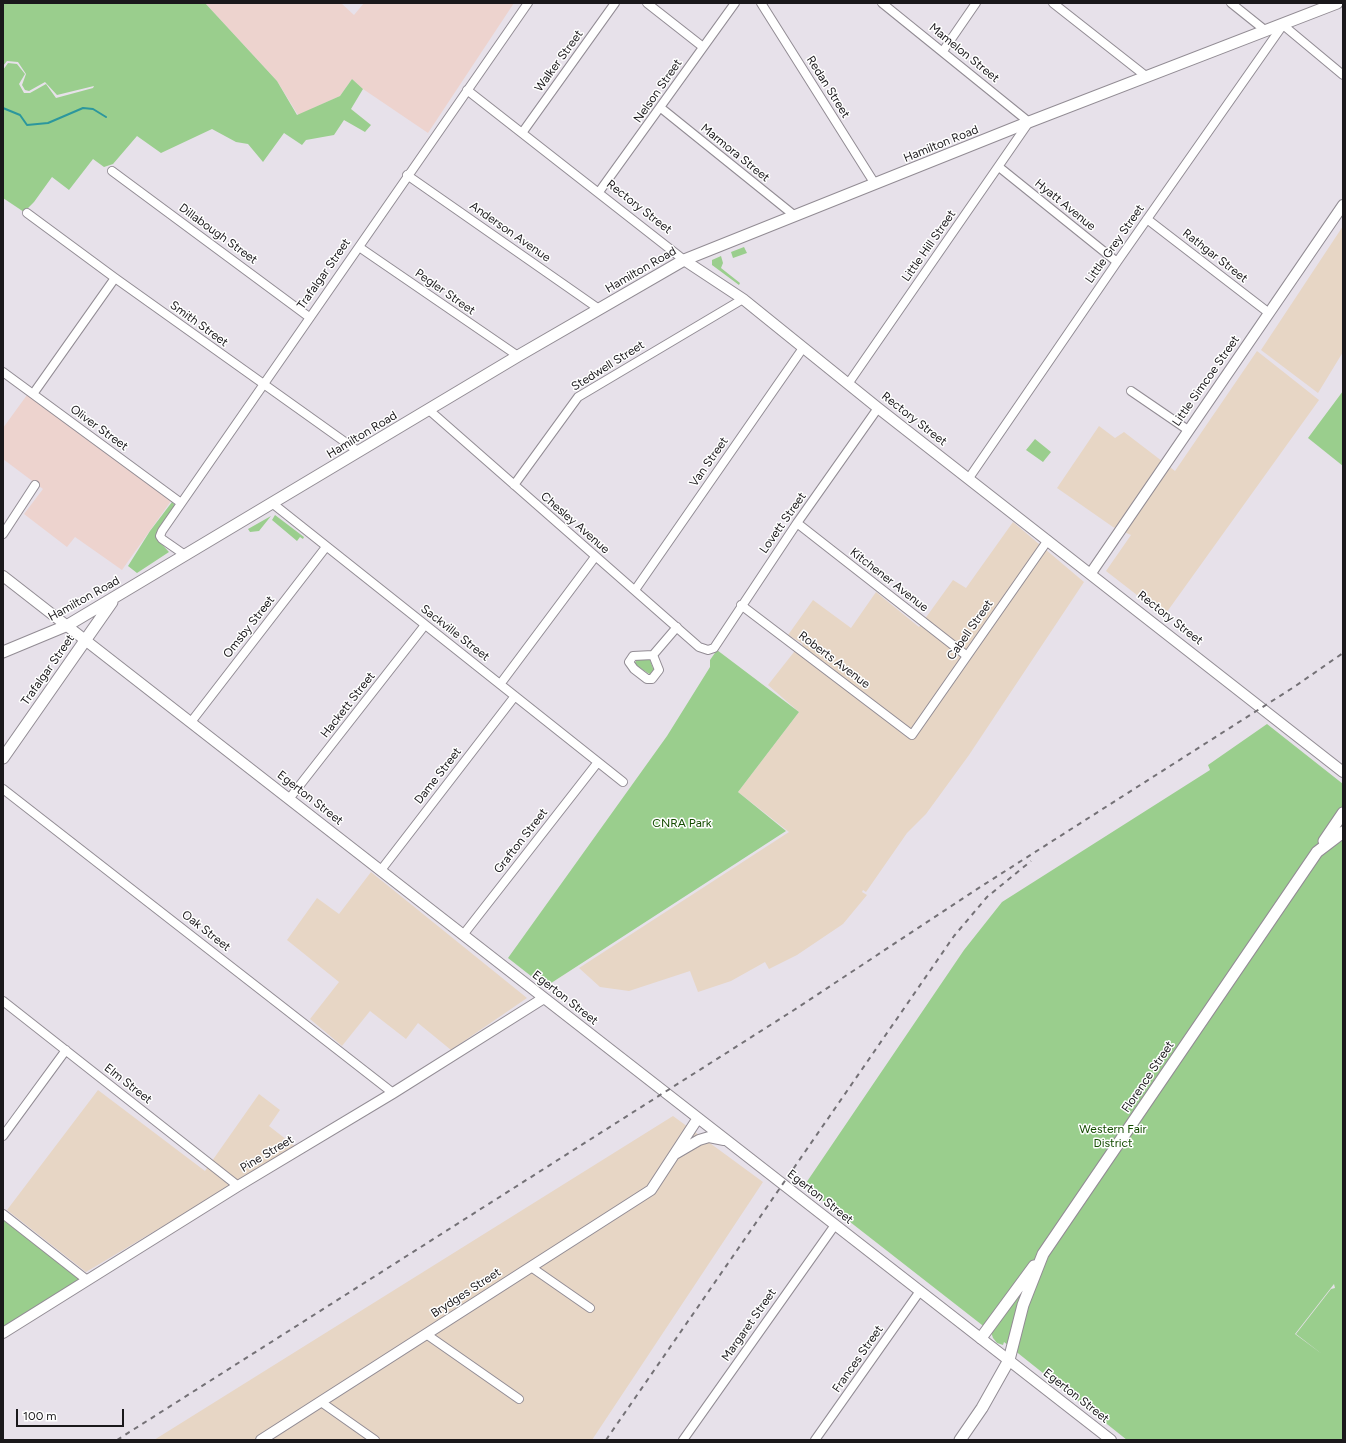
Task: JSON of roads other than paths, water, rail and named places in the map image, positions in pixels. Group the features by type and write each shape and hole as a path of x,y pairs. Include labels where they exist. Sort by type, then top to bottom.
{"main road":[{"name":"Hamilton Road","path":"3,652 68,625 115,598 518,356 684,260 1029,122 1337,3"},
{"name":"Trafalgar Street","path":"3,758 115,598"},
{"path":"1317,852 1343,813"},
{"name":"Florence Street","path":"960,1440 984,1405 1009,1360 1023,1305 1043,1254 1317,852 1343,832"},
{"path":"981,1338 1043,1254"}],"street":[{"name":"Trafalgar Street","path":"185,555 166,543 160,536 181,503 264,385 309,317 359,248 407,175 528,3"},
{"name":"Walker Street","path":"522,133 615,3"},
{"path":"647,3 703,47"},
{"name":"Nelson Street","path":"599,192 735,3"},
{"name":"Redan Street","path":"761,3 875,184"},
{"name":"Mamelon Street","path":"882,3 1029,122"},
{"path":"943,51 976,3"},
{"path":"1053,3 1147,77"},
{"path":"1231,3 1266,30"},
{"path":"1283,25 1343,75"},
{"name":"Little Grey Street","path":"969,478 1117,262 1283,25"},
{"name":"Rectory Street","path":"467,90 684,260 743,298 878,408 1091,573 1343,772"},
{"name":"Marmora Street","path":"660,108 795,216"},
{"name":"Little Hill Street","path":"848,384 1029,122"},
{"name":"Hyatt Avenue","path":"999,167 1117,262"},
{"name":"Dillabough Street","path":"112,171 309,317"},
{"name":"Anderson Avenue","path":"407,175 599,309"},
{"name":"Little Simcoe Street","path":"1091,573 1343,206"},
{"name":"Smith Street","path":"27,213 115,278 359,452"},
{"name":"Rathgar Street","path":"1147,219 1269,313"},
{"name":"Pegler Street","path":"359,248 518,356"},
{"path":"33,394 115,278"},
{"name":"Stedwell Street","path":"514,485 578,397 743,298"},
{"name":"Van Street","path":"634,590 803,348"},
{"name":"Oliver Street","path":"3,372 181,503"},
{"path":"1131,391 1188,430"},
{"name":"Lovett Street","path":"708,650 714,648 741,604 878,408"},
{"name":"Chesley Avenue","path":"429,410 595,558 699,647 708,650"},
{"path":"3,534 35,485"},
{"name":"Sackville Street","path":"272,503 425,625 501,683 515,696 623,782"},
{"name":"Kitchener Avenue","path":"797,523 967,656"},
{"name":"Cabell Street","path":"912,735 1048,540"},
{"name":"Omsby Street","path":"191,722 326,547"},
{"path":"501,683 595,558"},
{"name":"Egerton Street","path":"3,576 68,625 726,1141 1111,1440"},
{"name":"Roberts Avenue","path":"741,604 912,735"},
{"name":"Hackett Street","path":"289,799 425,625"},
{"path":"653,655 677,627"},
{"name":"Dame Street","path":"381,870 515,696"},
{"name":"Grafton Street","path":"463,934 598,762"},
{"name":"Oak Street","path":"3,789 394,1093"},
{"name":"Pine Street","path":"3,1333 238,1186 394,1093 544,998"},
{"name":"Elm Street","path":"3,1001 238,1186"},
{"path":"3,1136 66,1050"},
{"name":"Brydges Street","path":"261,1440 651,1190 698,1118"},
{"path":"672,1156 699,1140 709,1137 726,1141"},
{"path":"3,1214 87,1280"},
{"name":"Margaret Street","path":"683,1440 835,1225"},
{"path":"531,1267 590,1308"},
{"name":"Frances Street","path":"815,1440 920,1291"},
{"path":"426,1334 519,1399"},
{"path":"321,1402 375,1440"}],"waterway":[{"path":"3,108 20,115 27,125 48,123 83,108 93,109 106,117"}],"railway":[{"path":"117,1440 794,1010 974,891 1294,687 1343,653"},
{"path":"606,1440 954,936 987,897 1031,861"}],"park label":[{"name":"CNRA Park","path":"682,823"},
{"name":"Western Fair District","path":"1113,1136"}]}
